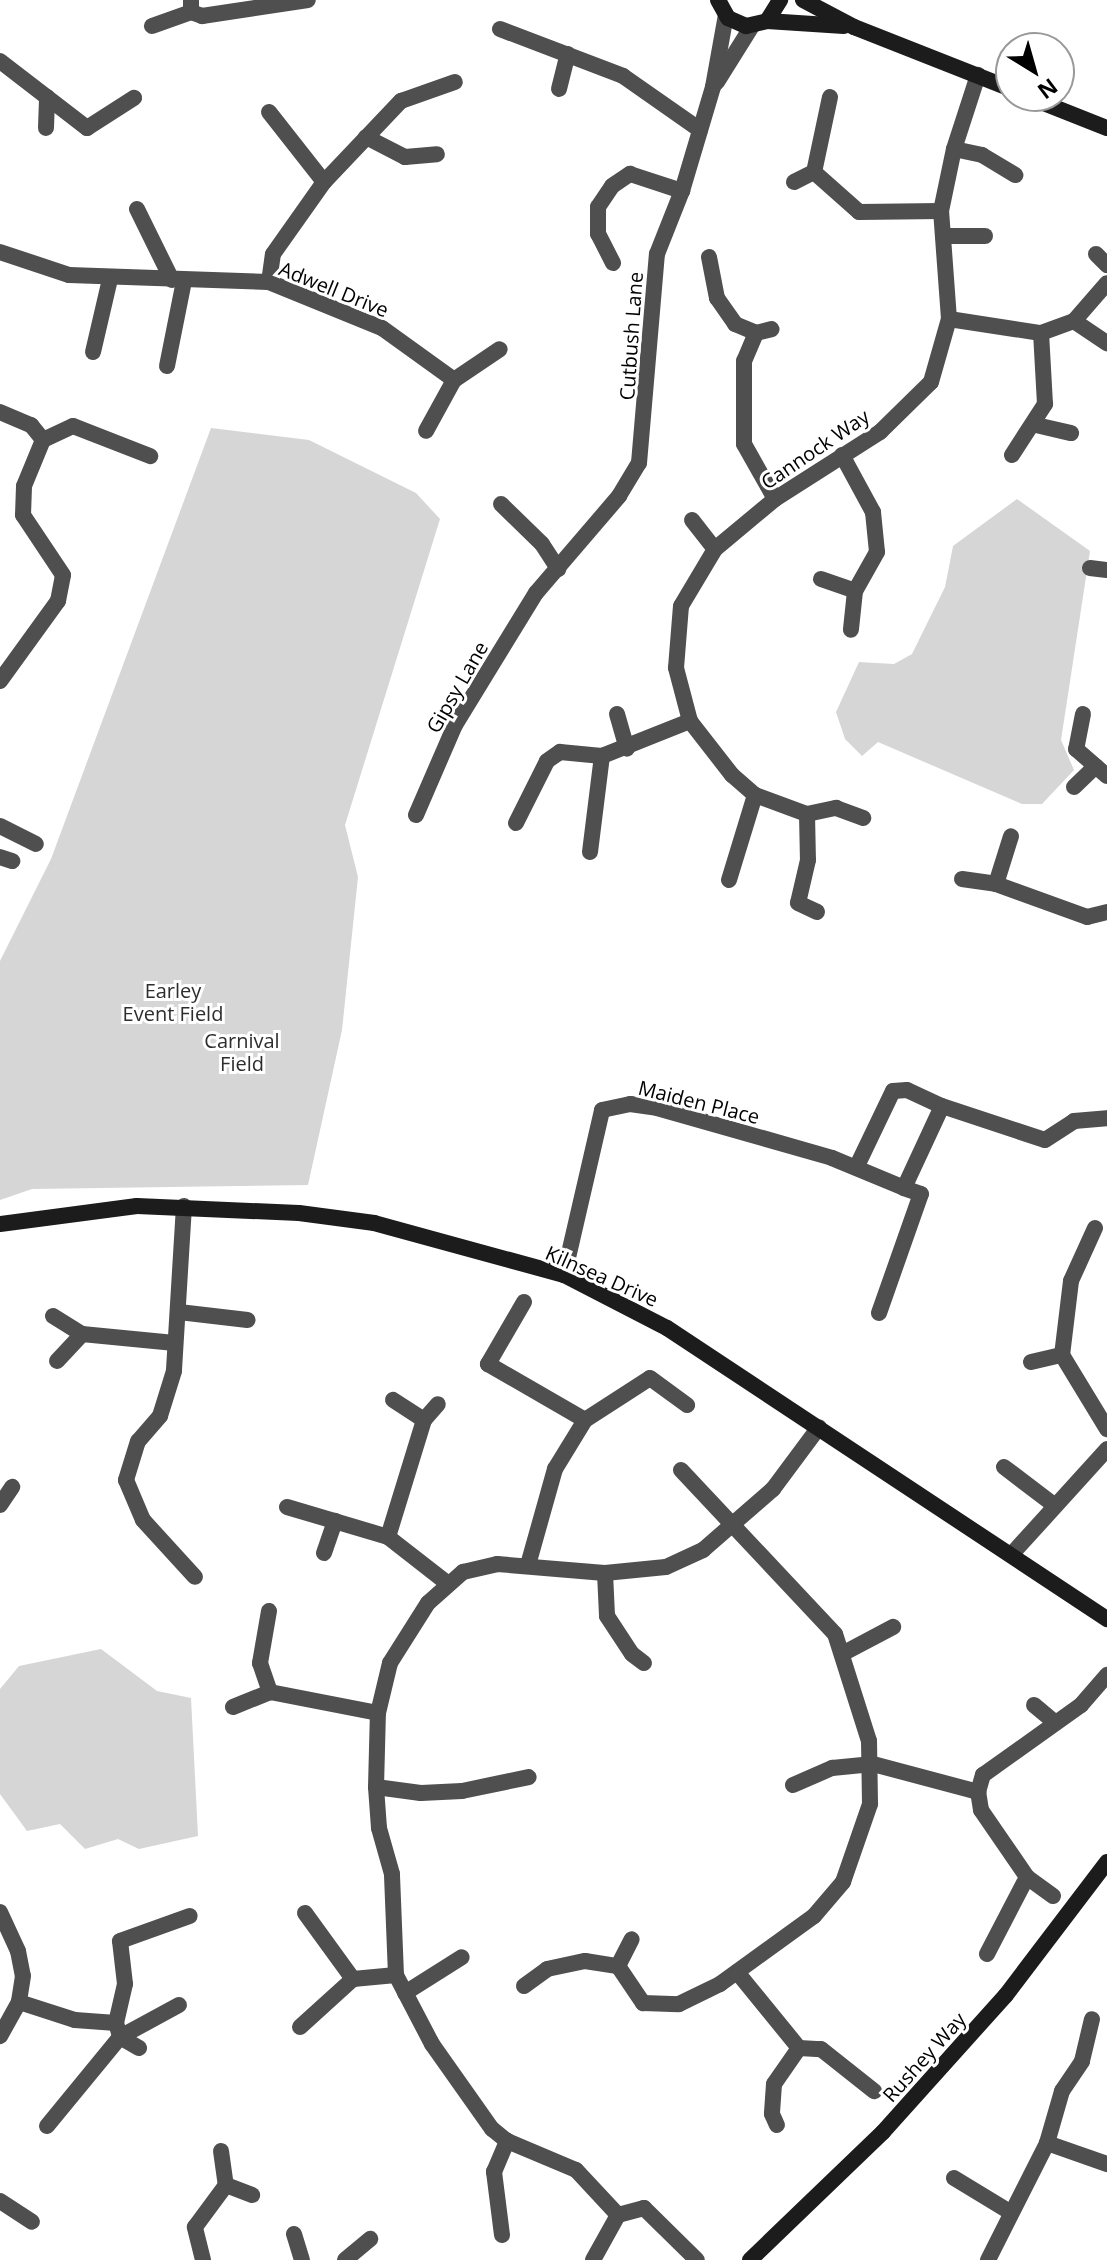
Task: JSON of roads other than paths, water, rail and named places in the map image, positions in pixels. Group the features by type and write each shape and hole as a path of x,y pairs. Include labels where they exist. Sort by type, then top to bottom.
{"street":[{"path":"152,26 191,6 229,16 308,0"},
{"path":"759,23 780,0"},
{"path":"803,0 854,27 995,82"},
{"path":"722,8 759,23 854,27"},
{"name":"Cutbush Lane","path":"544,585 639,463 657,254 682,191 713,87 722,8"},
{"name":"Cutbush Lane","path":"713,87 759,23"},
{"path":"500,29 623,76 700,130"},
{"path":"559,89 568,54"},
{"path":"0,61 87,128 134,98"},
{"name":"Cannock Way","path":"863,818 836,808 807,814 755,795 732,775 690,721 676,668 681,606 715,549 775,499 880,432 931,382 949,319 941,211 954,149 978,75"},
{"path":"269,282 273,254 324,182 401,101 455,82"},
{"path":"46,128 47,97"},
{"path":"814,172 830,97"},
{"path":"269,112 324,182"},
{"path":"1066,112 1107,128"},
{"path":"366,137 405,157 437,154"},
{"path":"954,149 982,155 1015,175"},
{"path":"794,182 814,172"},
{"path":"814,172 859,212 941,211"},
{"path":"613,263 598,234 598,207 612,186 630,174 682,191"},
{"path":"137,209 178,281 167,366"},
{"path":"943,236 985,236"},
{"name":"Adwell Drive","path":"0,252 69,275 110,279 269,282 382,328 454,380"},
{"path":"709,257 717,298 735,324 764,331 744,361 744,444 775,499"},
{"path":"93,352 110,279"},
{"path":"949,319 1041,333 1074,321 1107,283"},
{"path":"1074,321 1107,343"},
{"path":"1012,455 1036,425 1045,404 1041,333"},
{"path":"426,431 454,380 500,349"},
{"path":"0,412 31,425 43,440"},
{"path":"1036,425 1071,433"},
{"path":"0,681 58,601 63,575 23,515 24,486 43,440 73,426 142,454 145,436"},
{"path":"842,455 873,512 877,552 855,591 851,630"},
{"path":"501,504 542,544 558,569"},
{"path":"692,520 715,549"},
{"path":"1090,568 1107,570"},
{"path":"821,579 855,591"},
{"name":"Gipsy Lane","path":"416,815 455,725 544,585"},
{"path":"617,714 627,749"},
{"path":"1074,787 1102,771 1076,749 1083,714"},
{"path":"516,823 547,761 560,752 602,756 627,749 690,721"},
{"path":"590,852 602,756"},
{"path":"729,880 755,795"},
{"path":"807,814 808,860 798,903 817,912"},
{"path":"0,826 36,844"},
{"path":"996,884 1011,836"},
{"path":"962,879 996,884 1087,917 1107,912"},
{"path":"857,1166 890,1094 907,1090 942,1106 1045,1140 1074,1121 1107,1118"},
{"name":"Maiden Place","path":"564,1275 602,1110 630,1104 657,1108 857,1166 904,1188"},
{"path":"879,1313 921,1194 904,1188 942,1106"},
{"path":"184,1206 179,1312 160,1416 138,1441 126,1480 143,1520 195,1577"},
{"name":"Kilnsea Drive","path":"0,1224 94,1209 184,1206 374,1223 564,1275 667,1328 1107,1619"},
{"path":"1095,1228 1071,1281 1062,1355 1107,1429"},
{"path":"524,1302 488,1364 585,1420"},
{"path":"179,1312 248,1320"},
{"path":"53,1316 82,1334 175,1343"},
{"path":"57,1361 82,1334"},
{"path":"1031,1362 1062,1355"},
{"path":"528,1565 555,1469 585,1420 650,1378 687,1405"},
{"path":"393,1400 424,1420"},
{"path":"388,1537 424,1420 438,1404"},
{"path":"618,2215 576,2170 507,2141 492,2129 432,2044 396,1975 392,1874 379,1828 376,1787 378,1713 390,1663 403,1636 447,1583 463,1572 497,1564 605,1573 666,1567 703,1550 732,1529 773,1489 819,1427"},
{"path":"1011,1555 1107,1449"},
{"path":"1004,1467 1054,1505"},
{"path":"524,1986 547,1969 585,1961 618,1966 643,2003 679,2004 737,1972 814,1916 843,1882 870,1804 873,1764 842,1654 812,1606 732,1529 681,1470"},
{"path":"0,1505 12,1487"},
{"path":"287,1507 388,1537 447,1583"},
{"path":"324,1553 335,1521"},
{"path":"605,1573 607,1616 632,1654 644,1663"},
{"path":"269,1611 260,1663 270,1692"},
{"path":"842,1654 893,1627"},
{"path":"1053,1896 1027,1877 981,1810 978,1792 983,1775 1081,1705 1107,1675"},
{"path":"233,1707 270,1692 378,1713"},
{"path":"1034,1705 1054,1722"},
{"path":"793,1785 832,1768 873,1764 978,1792"},
{"path":"376,1787 448,1792 529,1777"},
{"name":"Rushey Way","path":"750,2260 883,2132 1006,1995 1107,1862"},
{"path":"987,1954 1027,1877"},
{"path":"0,1912 18,1951 23,1976 19,2002 0,2036"},
{"path":"305,1913 353,1979"},
{"path":"47,2126 118,2030 125,1984 120,1941 190,1916"},
{"path":"618,1966 632,1939"},
{"path":"405,1993 462,1957"},
{"path":"737,1972 799,2048 821,2049 874,2091"},
{"path":"300,2027 353,1979 396,1975"},
{"path":"19,2002 118,2030 139,2048"},
{"path":"118,2030 179,2005"},
{"path":"988,2260 1047,2143 1062,2091 1082,2061 1092,2019"},
{"path":"777,2125 772,2114 774,2084 799,2048"},
{"path":"502,2235 494,2172 507,2141"},
{"path":"1047,2143 1107,2164"},
{"path":"203,2260 195,2227 226,2185 221,2151"},
{"path":"954,2178 1010,2212"},
{"path":"226,2185 252,2195"},
{"path":"0,2201 32,2222"},
{"path":"593,2260 618,2215 644,2208 697,2260"},
{"path":"294,2234 302,2260"},
{"path":"345,2260 370,2239"}],"park label":[{"name":"Earley Event Field","path":"173,1002"},
{"name":"Carnival Field","path":"242,1052"}]}
